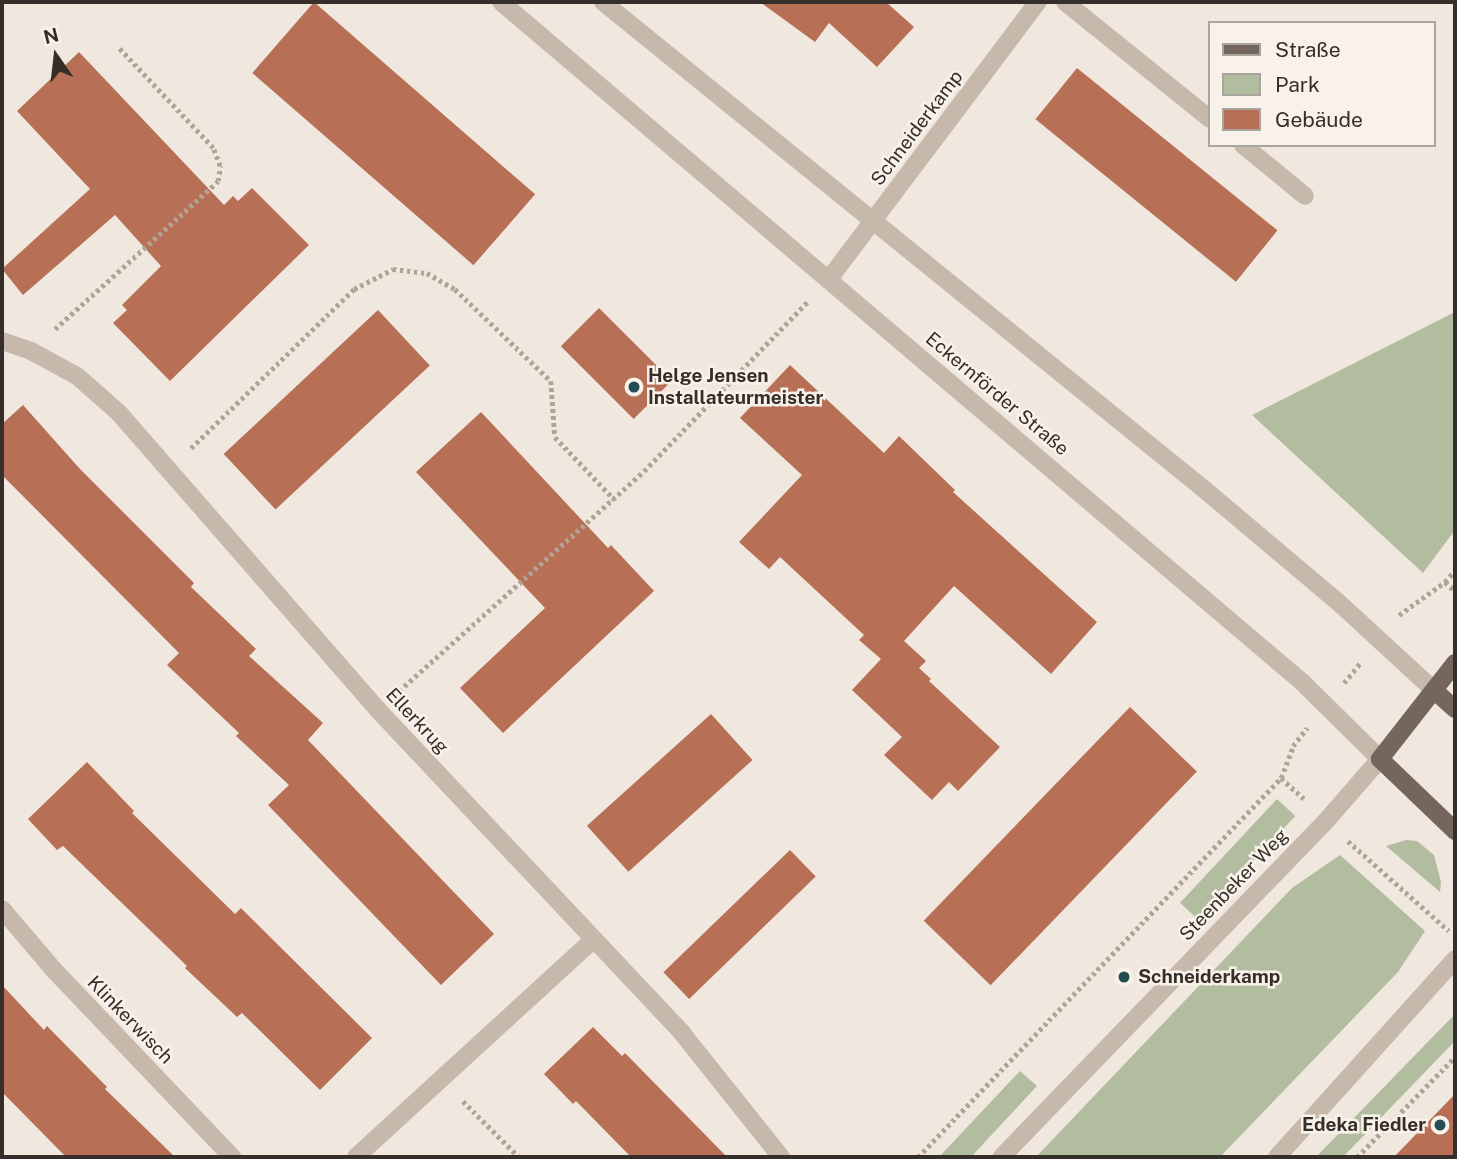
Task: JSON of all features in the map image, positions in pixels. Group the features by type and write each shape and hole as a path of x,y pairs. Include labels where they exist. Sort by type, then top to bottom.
{"main road":[{"name":"Steenbeker Weg","path":"1380,759 1455,663"},
{"path":"1435,691 1455,709"},
{"name":"Eckernförder Straße","path":"1380,759 1455,831"}],"street":[{"name":"Eckernförder Straße","path":"501,2 1326,704 1380,759"},
{"path":"603,2 1205,490 1379,639 1435,691"},
{"name":"Schneiderkamp","path":"829,279 1038,2"},
{"path":"1065,2 1208,117"},
{"path":"1245,147 1306,196"},
{"name":"Ellerkrug","path":"2,341 31,351 77,376 119,413 170,468 378,710 592,941 682,1033 781,1157"},
{"name":"Steenbeker Weg","path":"1002,1157 1326,821 1380,759"},
{"name":"Klinkerwisch","path":"2,909 53,969 232,1157"},
{"path":"356,1157 592,941"},
{"path":"1277,1157 1455,958"}],"path":[{"path":"31,351 218,181 220,166 213,148 117,46"},
{"path":"170,468 354,289 393,269 427,273 456,289 551,381 555,437 614,499"},
{"path":"378,710 614,499 829,279"},
{"path":"918,1157 1282,778 1293,746 1394,619 1445,582 1455,570"},
{"path":"1445,582 1455,591"},
{"path":"1282,778 1455,937"},
{"path":"1357,1157 1455,1056"},
{"path":"440,1078 519,1157"}],"green space":[{"path":"1455,312 1455,530 1423,573 1252,415"},
{"path":"1277,799 1295,816 1198,920 1180,903"},
{"path":"1406,840 1417,841 1434,855 1441,882 1440,892 1386,846"},
{"path":"1340,855 1425,931 1398,972 1220,1157 1036,1157 1292,888"},
{"path":"1455,1014 1455,1041 1343,1157 1316,1157"},
{"path":"1020,1071 1037,1086 971,1157 939,1157"}],"building":[{"path":"314,2 535,194 473,265 252,73"},
{"path":"760,2 886,2 914,27 877,67 829,23 815,42"},
{"path":"79,52 224,205 233,196 238,201 252,188 309,245 170,381 113,323 127,310 122,305 161,266 115,215 23,295 2,269 90,189 17,111"},
{"path":"1077,68 1278,230 1236,282 1035,119"},
{"name":"Helge Jensen Installateurmeister","path":"599,308 672,381 634,419 561,346"},
{"path":"378,310 430,366 276,509 224,454"},
{"path":"790,365 884,453 899,436 955,490 953,492 1097,622 1051,674 954,586 904,641 926,661 919,668 931,679 929,681 1000,747 958,791 949,782 932,800 884,755 902,737 852,690 881,659 859,640 864,635 780,557 769,569 739,542 802,475 740,418"},
{"path":"23,405 80,469 194,583 191,587 256,649 249,656 323,723 308,740 494,934 441,985 268,805 289,785 236,736 239,733 167,665 179,653 2,475 2,424"},
{"path":"481,412 608,548 611,545 654,591 503,733 460,688 545,608 416,472"},
{"path":"1130,707 1197,772 991,985 924,921"},
{"path":"711,714 752,760 628,872 587,826"},
{"path":"87,762 134,811 132,813 235,914 241,908 372,1038 320,1090 242,1013 237,1017 185,968 187,966 63,846 57,850 28,819"},
{"path":"790,850 816,877 689,999 663,972"},
{"path":"2,985 44,1030 47,1026 107,1087 105,1089 175,1157 66,1157 2,1092"},
{"path":"593,1027 622,1056 625,1053 727,1157 631,1157 576,1101 573,1104 544,1074"},
{"name":"Edeka Fiedler","path":"1455,1094 1455,1157 1394,1157"}],"place":[{"name":"Helge Jensen Installateurmeister","path":"634,387"},
{"name":"Schneiderkamp","path":"1124,977"},
{"name":"Edeka Fiedler","path":"1440,1125"}]}
